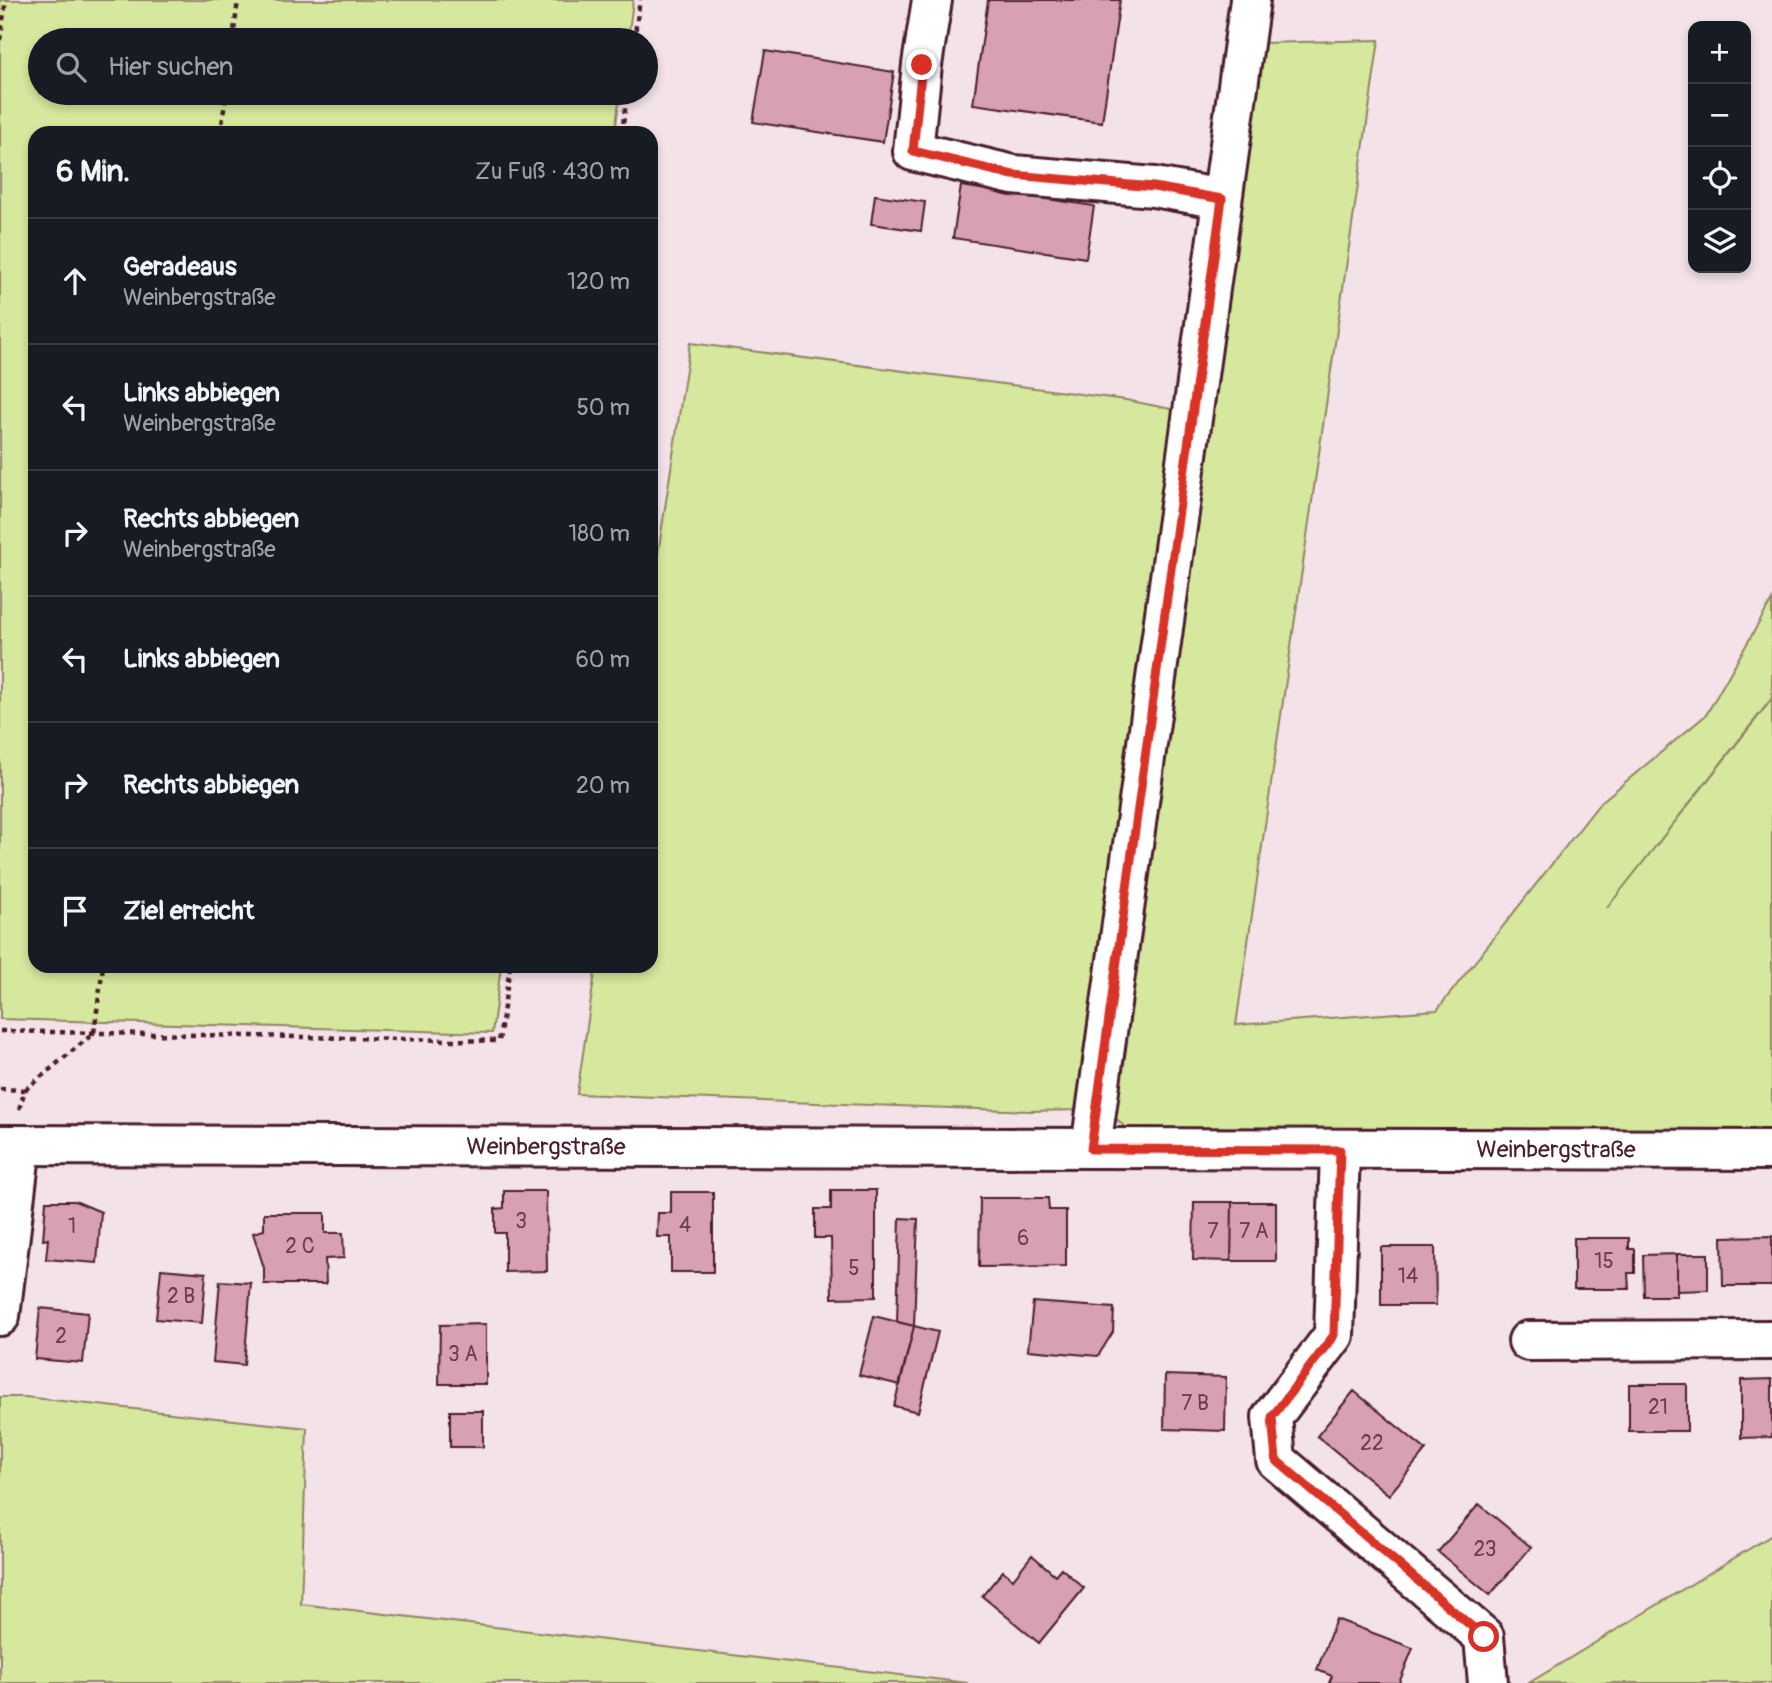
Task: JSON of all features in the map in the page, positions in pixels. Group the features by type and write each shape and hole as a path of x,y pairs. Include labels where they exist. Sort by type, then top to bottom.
{"street":[{"path":"932,0 913,151 1013,175 1154,187 1222,199"},
{"path":"1091,1149 1250,0"},
{"path":"0,1316 10,1145"},
{"name":"Weinbergstraße","path":"10,1145 1772,1150"},
{"path":"1340,1150 1334,1335 1272,1417 1276,1460 1484,1637 1488,1683"},
{"path":"1528,1341 1772,1340"}],"path":[{"path":"0,40 6,0"},
{"path":"234,28 238,0"},
{"path":"636,28 640,0"},
{"path":"222,126 224,105"},
{"path":"623,126 626,105"},
{"path":"25,1090 94,1032 102,973"},
{"path":"0,1031 499,1041 509,973"}],"green space":[{"path":"0,0 633,0 630,28 28,28 28,105 618,105 616,126 28,126 28,973 500,973 492,1033 0,1019"},
{"path":"1379,40 1236,1025 1437,1010 1600,803 1706,715 1772,600 1772,698 1607,908 1772,699 1772,1150 1486,1150 1488,1129 1299,1134 1127,1129 1107,1110 1257,43"},
{"path":"690,343 1126,400 1181,411 1078,1110 1030,1111 577,1094 595,973 658,973 658,554"},
{"path":"0,1397 25,1397 307,1428 301,1604 968,1683 0,1683"},
{"path":"1772,1535 1772,1683 1529,1683"}],"building":[{"path":"988,0 1120,0 1102,122 973,104"},
{"path":"765,51 894,72 883,142 753,122"},
{"path":"961,186 1094,206 1086,258 953,238"},
{"path":"875,195 925,202 921,231 871,224"},
{"path":"831,1190 876,1190 876,1297 832,1298 831,1238 815,1238 815,1209 831,1209"},
{"path":"504,1191 546,1191 547,1271 505,1272 505,1233 495,1233 495,1209 504,1208"},
{"path":"671,1192 713,1192 713,1272 671,1272 671,1237 657,1237 658,1213 671,1213"},
{"path":"980,1198 1048,1198 1049,1210 1066,1210 1066,1266 979,1267"},
{"path":"46,1201 75,1201 101,1212 97,1263 46,1259 48,1239 43,1240"},
{"path":"1194,1202 1232,1202 1231,1261 1193,1260"},
{"path":"1232,1202 1276,1202 1276,1261 1231,1261"},
{"path":"264,1213 325,1213 325,1233 343,1233 344,1258 325,1259 326,1284 264,1284 264,1268 253,1233 264,1230"},
{"path":"900,1218 918,1219 914,1326 897,1322"},
{"path":"1772,1236 1772,1286 1723,1286 1722,1237"},
{"path":"1574,1238 1629,1238 1629,1249 1635,1249 1635,1273 1628,1273 1629,1289 1574,1289"},
{"path":"1381,1247 1435,1247 1436,1305 1381,1305"},
{"path":"1677,1254 1708,1254 1708,1290 1677,1291"},
{"path":"1677,1254 1677,1296 1644,1296 1643,1255"},
{"path":"161,1269 206,1273 202,1323 156,1319"},
{"path":"220,1281 251,1283 244,1365 213,1362"},
{"path":"1033,1302 1114,1308 1113,1332 1098,1356 1028,1350"},
{"path":"40,1308 88,1313 83,1363 35,1359"},
{"path":"874,1316 914,1326 900,1385 859,1375"},
{"path":"486,1324 486,1384 439,1384 440,1325"},
{"path":"914,1326 938,1332 918,1412 894,1406"},
{"path":"1165,1375 1226,1377 1225,1431 1164,1429"},
{"path":"1772,1379 1772,1437 1741,1438 1741,1380"},
{"path":"1629,1384 1687,1384 1687,1431 1629,1431"},
{"path":"1354,1391 1426,1450 1389,1495 1317,1436"},
{"path":"450,1411 483,1411 483,1447 450,1447"},
{"path":"1479,1504 1531,1547 1490,1595 1438,1552"},
{"path":"1032,1555 1055,1575 1061,1568 1084,1588 1039,1643 982,1596 1003,1571 1013,1579"},
{"path":"1336,1619 1413,1648 1399,1683 1329,1683 1332,1676 1317,1670"}],"route":[{"path":"922,65 913,151 1013,175 1154,187 1222,199 1091,1149 1340,1150 1334,1335 1272,1417 1276,1460 1484,1637"}]}
